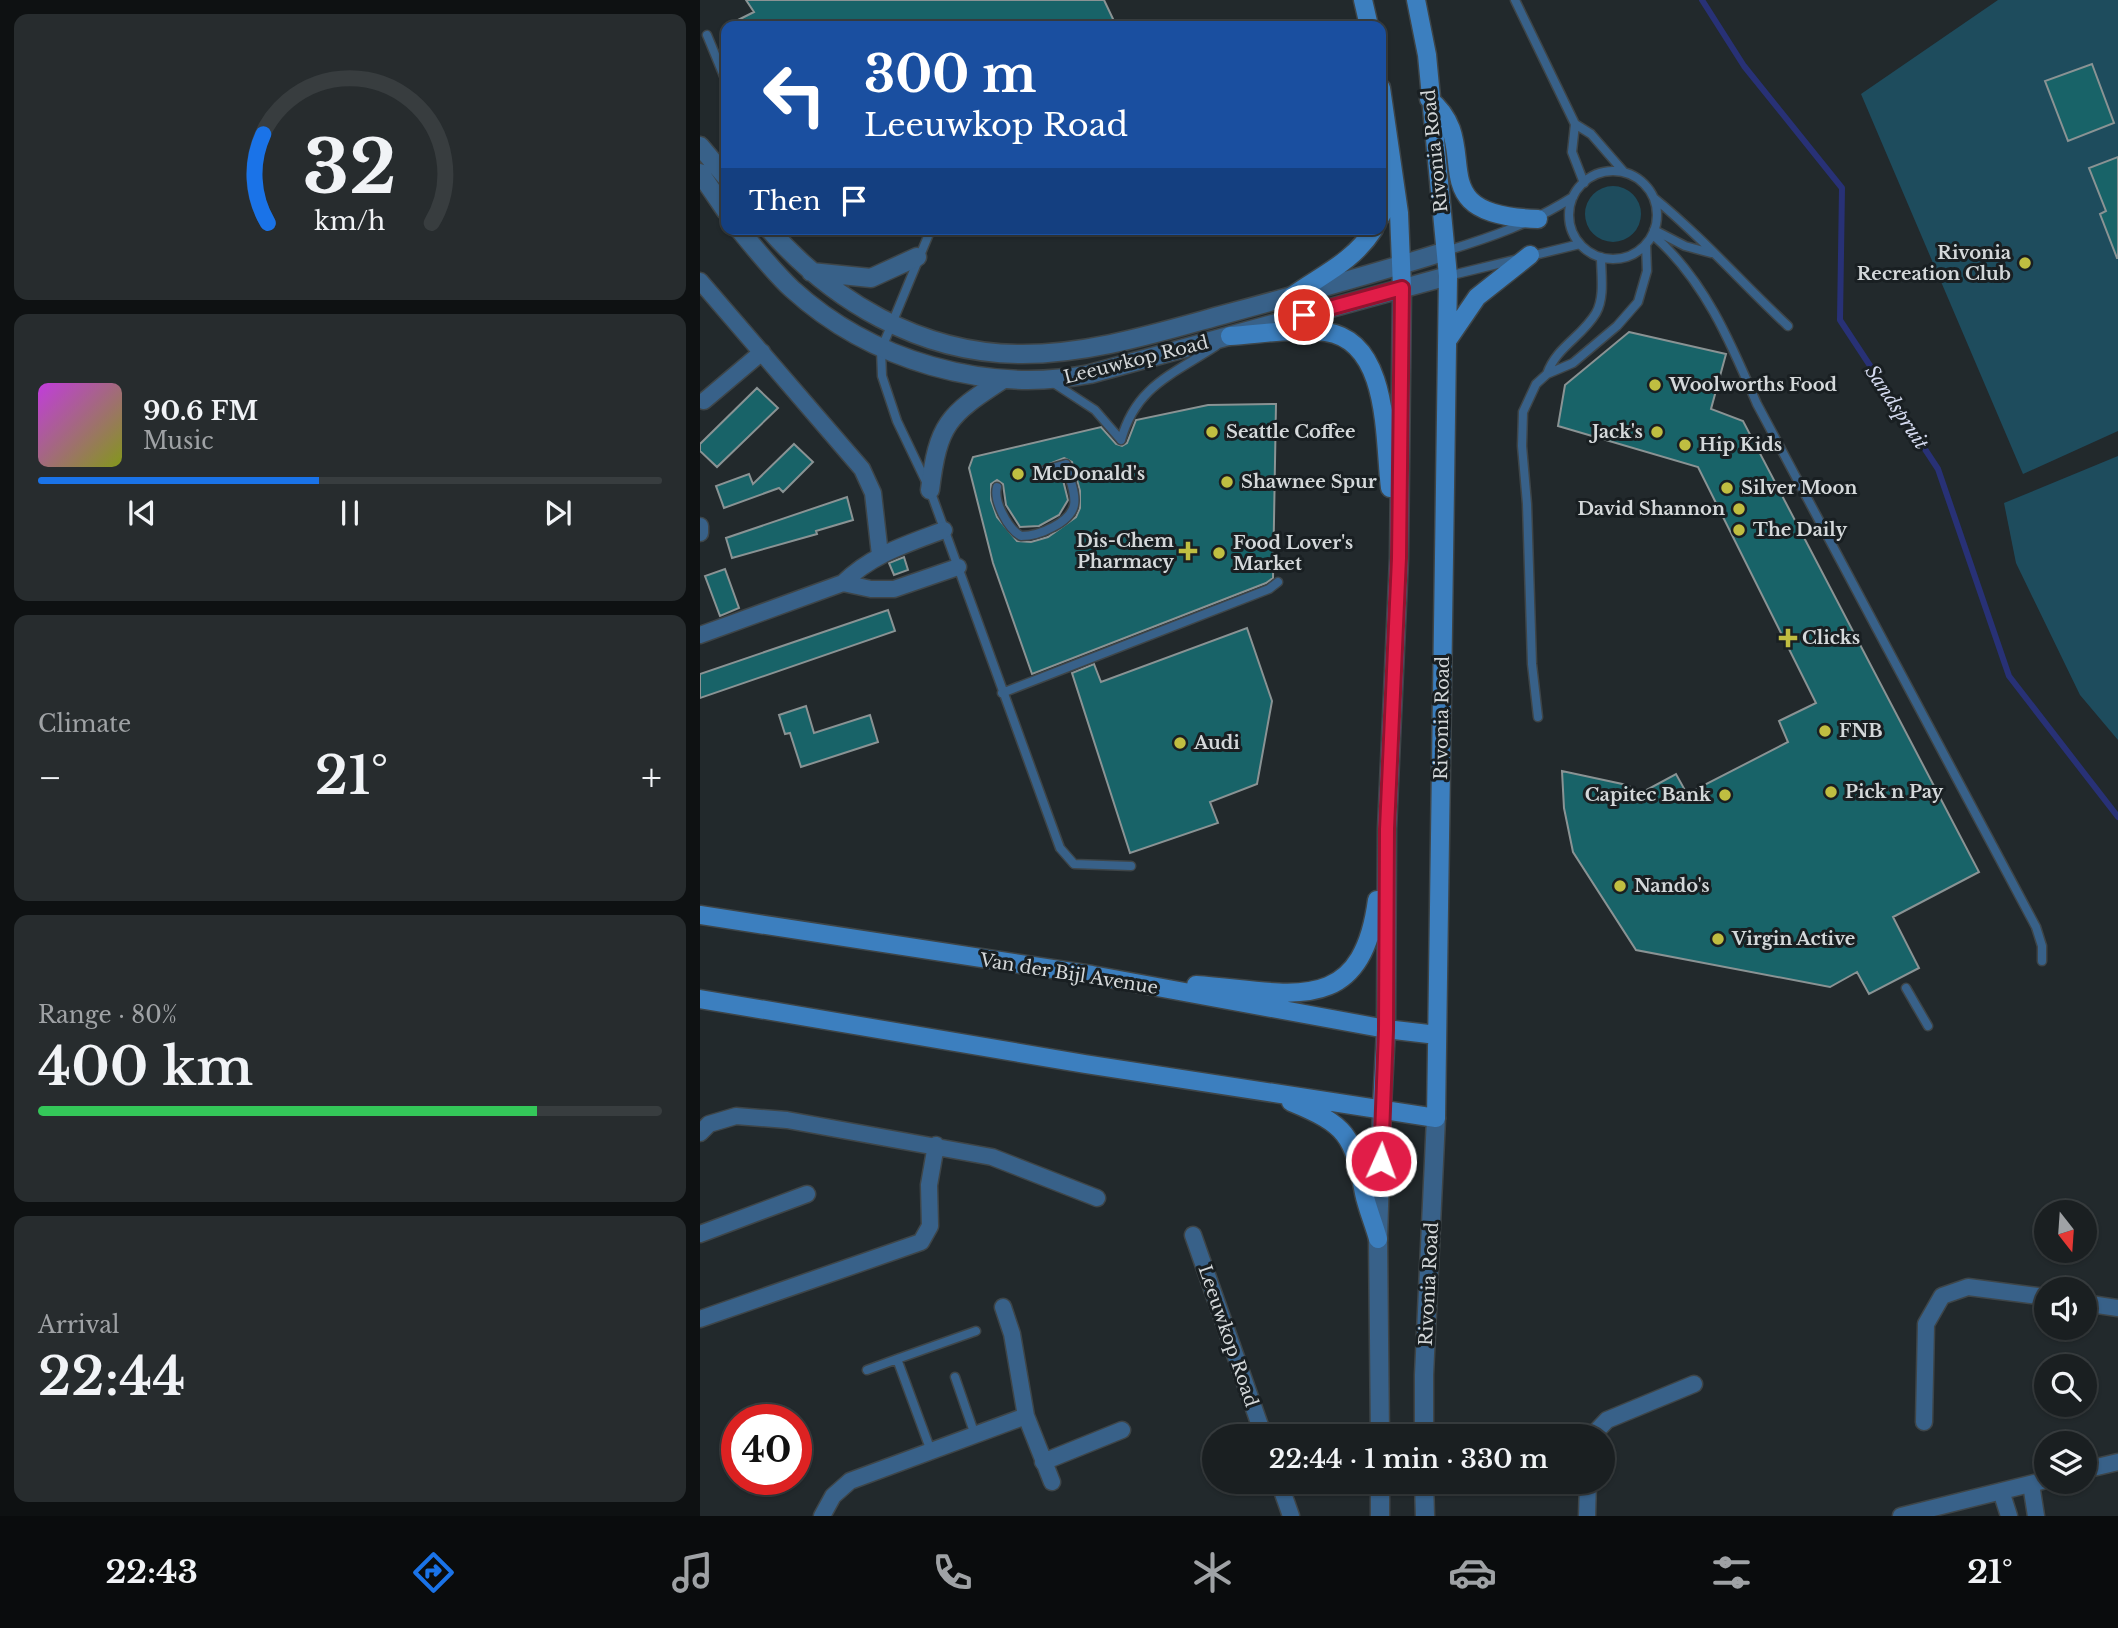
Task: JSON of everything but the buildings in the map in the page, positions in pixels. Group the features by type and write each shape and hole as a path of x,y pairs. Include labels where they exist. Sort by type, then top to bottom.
{"main road":[{"path":"1363,0 1368,21"},
{"name":"Rivonia Road","path":"1416,0 1427,55 1429,99 1448,276 1436,1118"},
{"path":"1429,99 1441,109 1447,121 1461,183 1474,205 1493,216 1538,219"},
{"path":"1382,1107 1386,1030 1387,829 1399,558 1402,288 1395,179 1386,120"},
{"path":"1386,203 1395,179"},
{"path":"1292,296 1348,261 1369,235"},
{"path":"1447,341 1462,315 1477,297 1530,255"},
{"path":"1230,336 1327,332 1349,342 1368,358 1378,387 1399,558"},
{"path":"1092,975 1293,994 1325,988 1352,970 1369,940 1387,829"},
{"name":"Van der Bijl Avenue","path":"700,915 1092,975 1386,1030 1437,1035"},
{"path":"700,999 1272,1094 1382,1107 1436,1118"},
{"path":"1272,1094 1317,1113 1344,1133 1356,1152 1364,1194 1378,1239"}],"street":[{"path":"700,146 721,171"},
{"path":"700,173 721,204"},
{"name":"Leeuwkop Road","path":"744,235 793,289 844,329 881,350 1002,380 1049,381 1090,374 1448,276"},
{"name":"Leeuwkop Road","path":"774,235 807,271 828,288 889,324 977,350 1017,354 1056,352 1167,330 1446,251"},
{"path":"807,271 872,278 917,257"},
{"path":"700,281 862,469 873,493 880,555"},
{"path":"704,401 762,352"},
{"path":"930,490 935,451 949,421 966,404 1002,380"},
{"path":"700,526 700,533"},
{"path":"700,635 843,583 859,568 880,555 944,530"},
{"path":"843,583 871,589 894,589 958,567"},
{"path":"1380,1424 1378,1239 1382,1107"},
{"path":"700,1133 709,1124 721,1119 757,1116 936,1145 992,1157 1097,1198"},
{"name":"Rivonia Road","path":"1424,1424 1436,1118"},
{"path":"700,1319 921,1242 930,1226 929,1185 936,1145"},
{"path":"700,1234 807,1194"},
{"name":"Leeuwkop Road","path":"1193,1235 1259,1424"},
{"path":"1924,1422 1926,1324 1942,1296 1968,1287 2034,1295"},
{"path":"2097,1305 2118,1308"},
{"path":"1003,1307 1012,1334 1026,1416 1052,1482"},
{"path":"1603,1424 1607,1420 1694,1384"},
{"path":"824,1516 841,1486 1026,1416"},
{"path":"1043,1462 1122,1430"},
{"path":"2097,1467 2118,1462"},
{"path":"1901,1516 2034,1483"},
{"path":"2001,1491 2010,1516"},
{"path":"1283,1494 1291,1516"},
{"path":"1380,1494 1380,1516"},
{"path":"1424,1494 1425,1516"},
{"path":"2036,1516 2037,1494"}],"lane":[{"path":"1515,0 1575,124 1602,145 1624,172 1642,181 1654,198 1683,221 1711,253 1788,326"},
{"path":"707,35 721,69"},
{"path":"1575,124 1572,152 1584,183"},
{"path":"1446,251 1538,219 1573,197 1584,183 1602,172 1624,172"},
{"path":"1573,197 1570,222 1580,244 1601,257 1621,258 1646,244"},
{"path":"1547,374 1573,363 1629,314 1644,288 1646,244 1657,217 1654,198"},
{"path":"1653,232 1685,246 1711,253"},
{"path":"1653,232 1679,261 1726,330 1757,404 2036,926 2042,946 2042,961"},
{"path":"927,235 889,324 881,350 882,376 888,398 930,490 1002,693 1066,857 1074,864 1131,866"},
{"path":"1448,276 1580,244"},
{"path":"1538,717 1532,664 1521,429 1529,395 1547,374 1555,356 1596,313 1601,294 1601,257"},
{"path":"1049,381 1095,410 1121,440 1128,416 1146,391 1230,336"},
{"path":"997,487 996,494 1013,531 1021,536 1043,532 1070,519 1074,509 1066,464 1045,470"},
{"path":"1002,693 1269,589 1278,582"},
{"path":"1906,988 1928,1026"},
{"path":"867,1370 976,1331"},
{"path":"897,1359 931,1451"},
{"path":"955,1377 975,1435"}],"shaded area":[{"name":"Rivonia Recreation Club","path":"1998,0 2118,0 2118,431 2023,474 1861,94"},
{"path":"1607,186 1619,186 1633,194 1641,208 1639,225 1633,234 1619,242 1607,242 1590,230 1585,220 1585,208 1597,191"},
{"path":"2118,456 2118,740 2080,695 2016,563 2004,503"}],"waterway":[{"name":"Sandspruit","path":"1702,0 1744,66 1842,188 1840,320 1938,469 2009,676 2118,817"}],"place":[{"name":"Rivonia Recreation Club","path":"2025,263"},
{"name":"Woolworths Food","path":"1655,385"},
{"name":"Seattle Coffee","path":"1212,432"},
{"name":"Jack's","path":"1657,432"},
{"name":"Hip Kids","path":"1685,445"},
{"name":"McDonald's","path":"1018,474"},
{"name":"Shawnee Spur","path":"1227,482"},
{"name":"Silver Moon","path":"1727,488"},
{"name":"David Shannon","path":"1739,509"},
{"name":"The Daily","path":"1739,530"},
{"name":"Dis-Chem Pharmacy","path":"1188,551"},
{"name":"Food Lover's Market","path":"1219,553"},
{"name":"Clicks","path":"1788,638"},
{"name":"FNB","path":"1825,731"},
{"name":"Audi","path":"1180,743"},
{"name":"Pick n Pay","path":"1831,792"},
{"name":"Capitec Bank","path":"1725,795"},
{"name":"Nando's","path":"1620,886"},
{"name":"Virgin Active","path":"1718,939"}],"route":[{"path":"1304,315 1402,288 1399,558 1387,829 1386,1030 1381,1161"}]}
